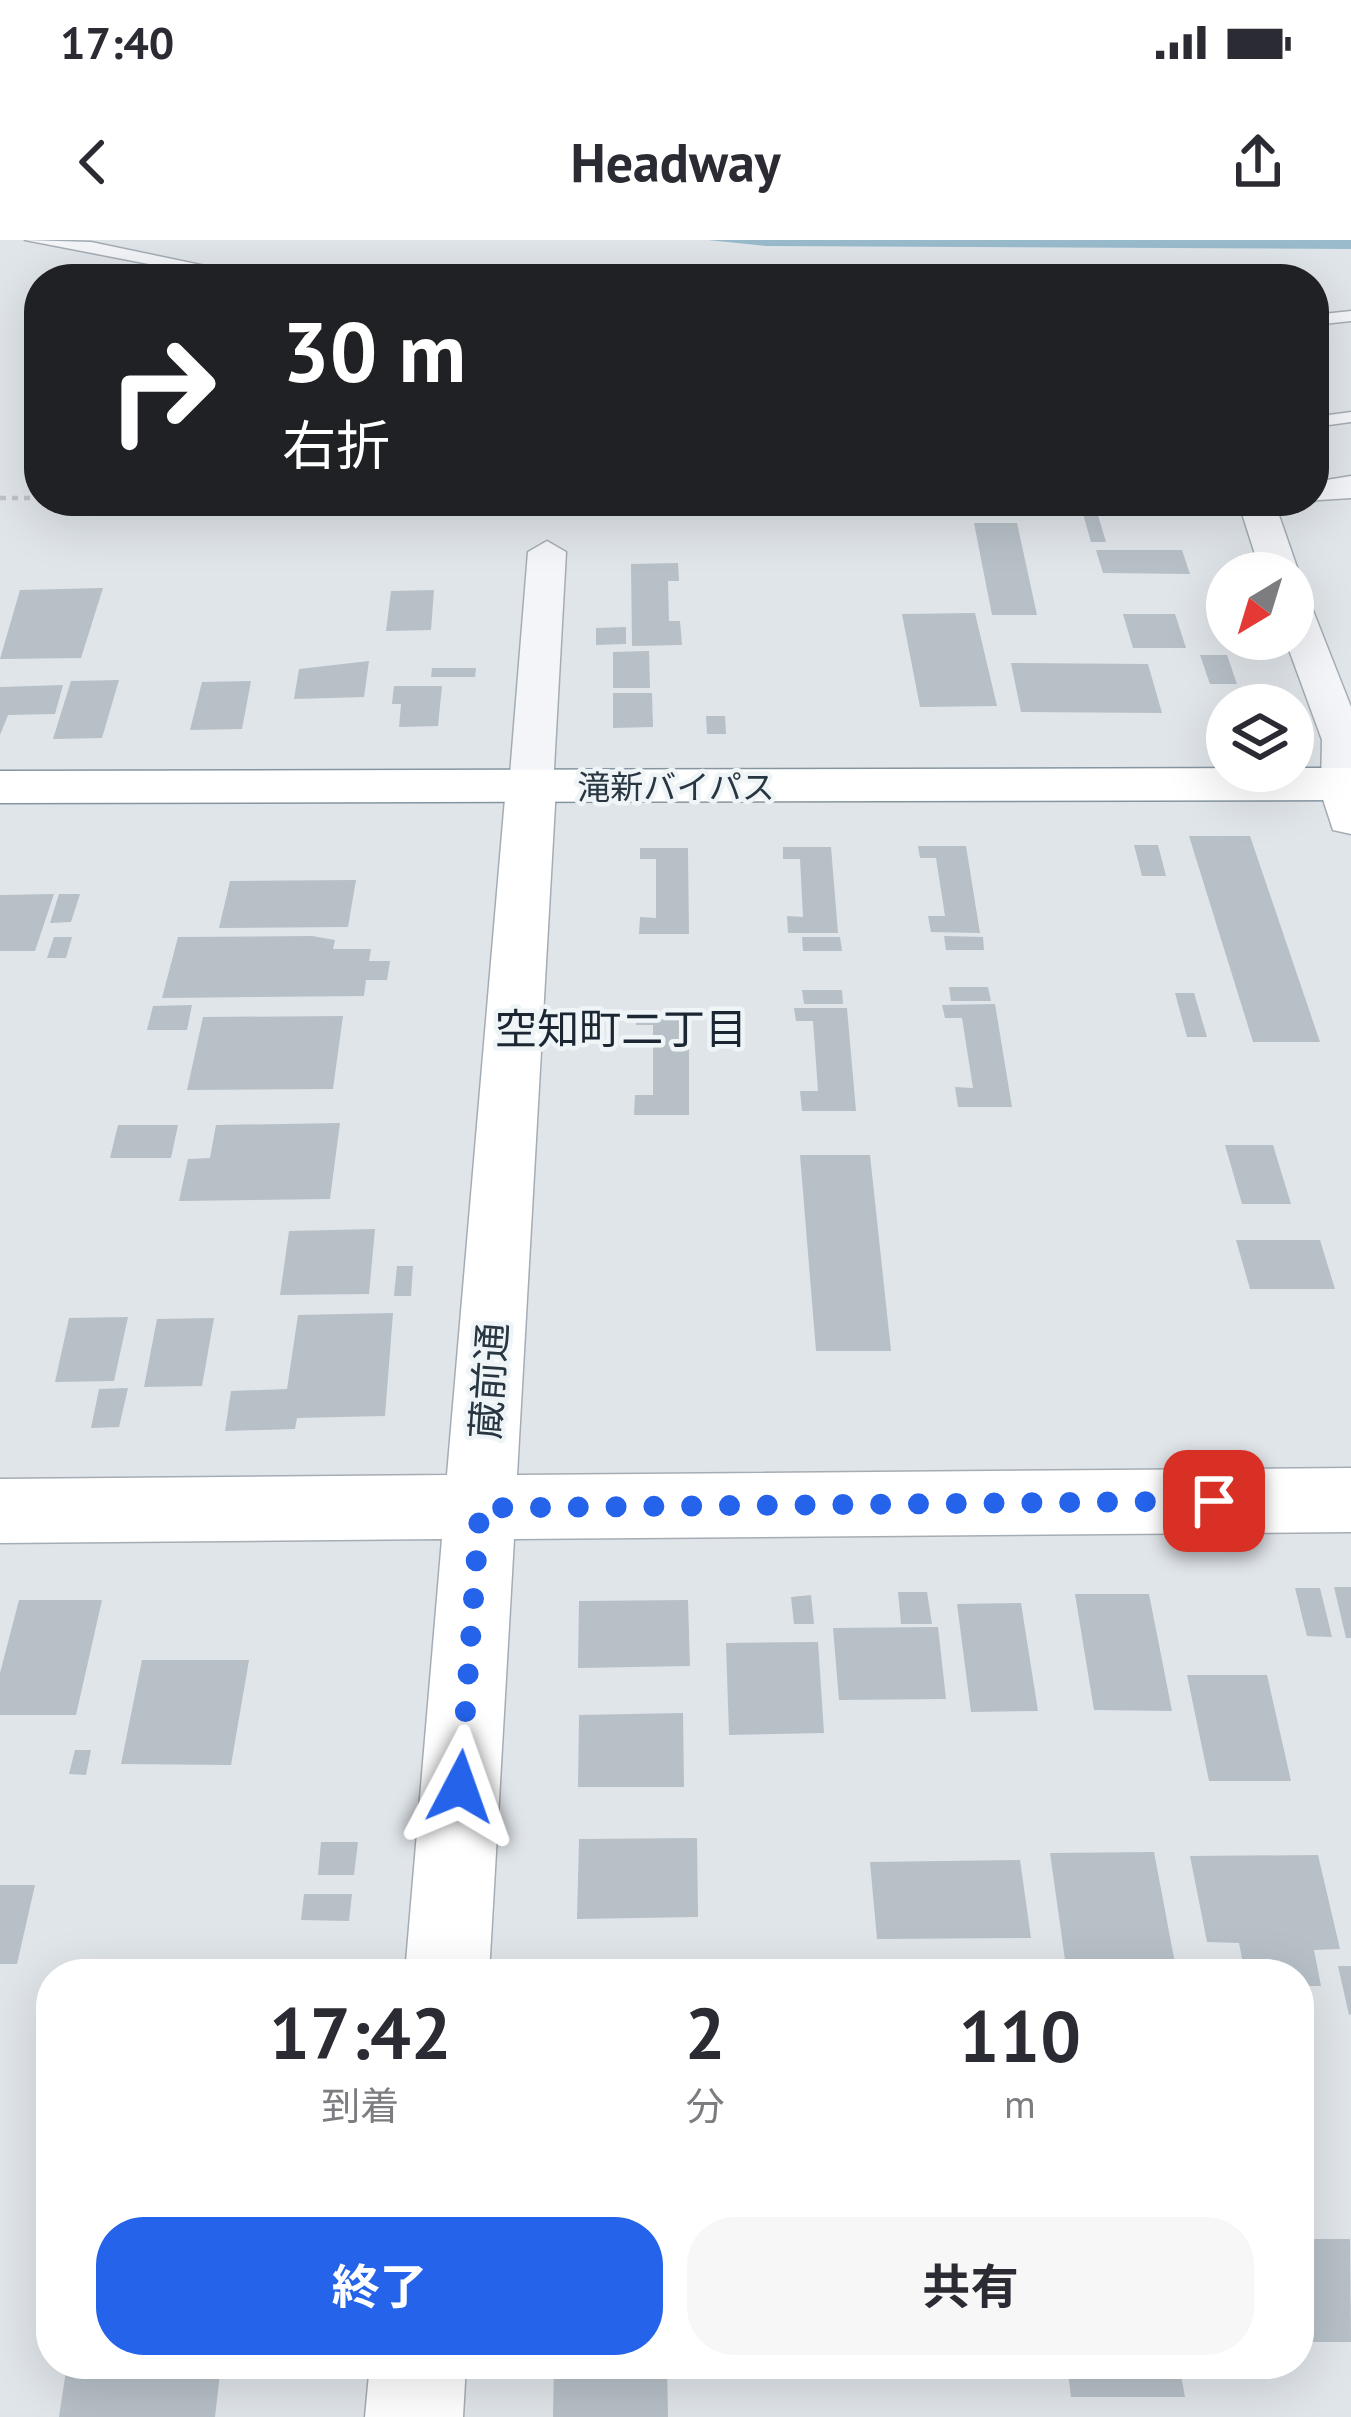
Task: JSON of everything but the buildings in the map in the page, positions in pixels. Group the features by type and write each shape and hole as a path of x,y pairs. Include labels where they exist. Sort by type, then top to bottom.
{"main road":[{"name":"滝新バイパス","path":"0,788 1348,795"},
{"name":"蔵前通","path":"447,1959 531,788"},
{"path":"0,1511 1351,1500"},
{"path":"414,2417 417,2379"}],"street":[{"path":"1261,516 1273,552"},
{"path":"531,788 547,552"},
{"path":"1313,660 1343,740 1348,795"}],"lane":[{"path":"33,240 129,250 168,264"}],"water":[{"path":"708,240 1351,240 1351,249 766,246"}],"district":[{"name":"空知町二丁目","path":"621,1029"}],"route":[{"path":"460,1787 480,1508 1214,1501"}]}
